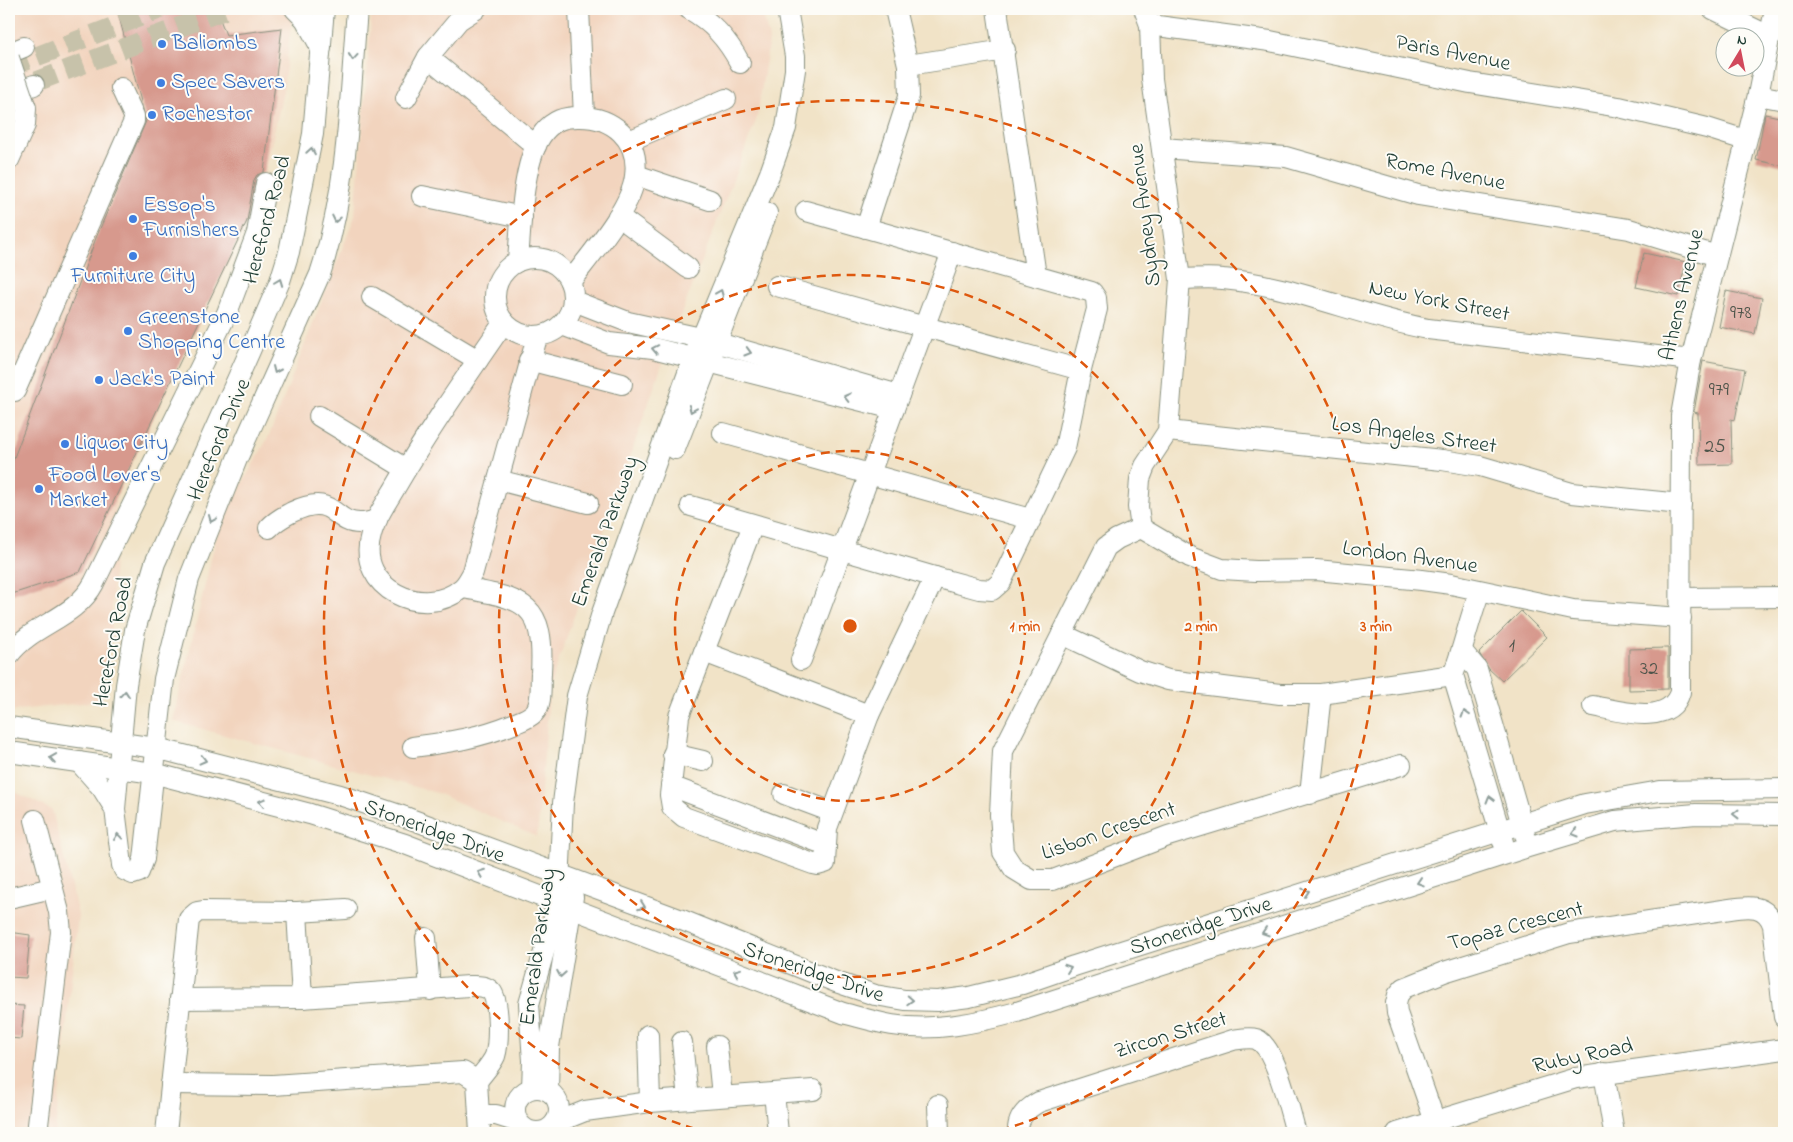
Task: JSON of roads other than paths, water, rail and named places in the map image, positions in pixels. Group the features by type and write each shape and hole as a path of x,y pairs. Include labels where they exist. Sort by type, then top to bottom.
{"street":[{"path":"295,9 305,19 322,50"},
{"name":"Hereford Road","path":"122,865 115,809 126,685 136,630 155,562 249,354 280,281 289,252 308,166 322,50 324,9"},
{"name":"Hereford Drive","path":"122,865 124,870 133,874 139,872 142,867 164,679 189,579 237,459 320,274 330,243 342,185 357,9"},
{"path":"406,98 428,57 459,20 476,9"},
{"path":"579,9 584,117"},
{"path":"689,9 716,28 729,43 740,62"},
{"name":"Emerald Parkway","path":"538,1095 533,1061 529,1004 565,906 567,879 563,803 575,711 602,613 709,340 786,128 795,70 795,56 787,9"},
{"name":"Emerald Parkway","path":"709,340 768,211 795,132 802,69 799,9"},
{"path":"866,228 909,96 908,65 895,9"},
{"path":"997,9 1005,50 1036,276"},
{"path":"1713,9 1771,37"},
{"name":"Athens Avenue","path":"1593,706 1642,714 1666,710 1678,701 1680,692 1681,608 1681,416 1691,360 1744,140 1758,95 1771,37 1775,9"},
{"name":"Paris Avenue","path":"1147,17 1470,83 1619,107 1707,128 1744,140"},
{"name":"Sydney Avenue","path":"1142,528 1138,507 1140,479 1168,431 1180,279 1152,79 1147,17"},
{"path":"908,65 1005,50"},
{"path":"9,160 29,105 14,53"},
{"path":"428,57 536,146"},
{"path":"15,391 134,122 134,116 120,88"},
{"path":"1758,95 1784,100"},
{"path":"629,141 726,99"},
{"path":"518,261 526,180 536,146 544,132 554,122 566,117 599,118 611,123 629,141 636,175 630,198 572,292 570,314 562,325 552,333 536,337 516,332 504,322 498,315 495,303 495,290 499,278 518,261 532,258 546,259 558,265 572,292 628,322 709,340 897,402"},
{"name":"Rome Avenue","path":"1162,148 1286,157 1418,196 1629,229 1717,256"},
{"path":"636,175 710,200"},
{"path":"9,656 22,640 72,609 86,598 227,314 257,233 266,183"},
{"path":"422,196 522,218"},
{"path":"691,506 986,591 997,588 1001,582 1065,448 1081,370 1097,309 1096,298 1092,292 806,211"},
{"path":"618,216 688,268"},
{"path":"801,660 952,252"},
{"name":"New York Street","path":"1180,279 1235,280 1285,291 1395,322 1428,329 1691,360"},
{"path":"777,286 1081,370"},
{"path":"372,297 478,360"},
{"path":"504,322 406,469 370,535 371,568 377,580 387,588 411,600 428,601 446,597 463,588 473,572 536,337"},
{"path":"562,325 609,342 653,348 701,361 897,402"},
{"path":"529,360 622,384"},
{"path":"319,416 406,469"},
{"name":"Los Angeles Street","path":"1168,431 1442,460 1480,466 1572,493 1681,504"},
{"path":"722,433 1030,519"},
{"path":"498,480 588,503"},
{"path":"269,528 276,520 310,504 327,506 352,522 361,523 377,520"},
{"path":"753,525 680,709 670,786 672,807 684,817 818,865 825,863 826,834 832,812 869,714 935,577"},
{"name":"London Avenue","path":"1142,528 1190,557 1222,568 1256,571 1326,570 1436,581 1573,610 1681,608 1784,597"},
{"name":"Lisbon Crescent","path":"1142,528 1117,539 1106,547 1007,741 1001,760 1000,815 1003,852 1014,869 1022,875 1042,881 1053,880 1168,836 1401,765"},
{"path":"414,747 468,740 528,718 535,712 539,703 542,649 537,622 530,610 521,602 496,594 463,588"},
{"path":"1480,591 1466,631 1462,652 1453,675 1506,854"},
{"path":"1062,634 1140,671 1168,680 1280,694 1321,694 1453,675"},
{"path":"704,652 869,714"},
{"path":"1462,652 1477,669 1528,847"},
{"path":"1310,794 1321,694"},
{"name":"Stoneridge Drive","path":"9,727 156,748 340,795 408,818 567,879 682,920 836,982 875,994 904,1000 938,1001 969,997 1022,984 1585,804 1625,795 1694,789 1784,789"},
{"name":"Stoneridge Drive","path":"9,752 153,773 310,814 405,844 843,1013 891,1025 918,1028 982,1022 1018,1012 1506,854 1615,821 1696,814 1784,815"},
{"path":"673,754 702,761"},
{"path":"79,762 102,788 115,809"},
{"path":"784,794 832,812"},
{"path":"35,820 59,912 61,932 37,1133"},
{"path":"9,898 52,888"},
{"name":"Topaz Crescent","path":"1437,1127 1397,1013 1396,1003 1398,995 1404,988 1444,972 1569,933 1747,907 1757,908 1777,917 1784,1005"},
{"path":"166,1133 189,919 197,912 297,912 346,909"},
{"path":"297,912 302,998"},
{"path":"426,938 430,990"},
{"path":"180,999 302,998 479,986 492,992 495,997 497,1047 493,1060 477,1081"},
{"path":"648,1035 650,1102"},
{"name":"Zircon Street","path":"1018,1133 1020,1120 1024,1113 1039,1102 1242,1038 1256,1039 1268,1050 1296,1133"},
{"path":"682,1042 688,1099"},
{"path":"717,1046 722,1096"},
{"name":"Ruby Road","path":"1397,1133 1437,1127 1576,1078 1784,1049"},
{"path":"171,1084 273,1085 463,1072 477,1081 485,1121"},
{"path":"1604,1073 1614,1133"},
{"path":"485,1121 536,1132 551,1128 585,1111 650,1102 813,1090"},
{"path":"774,1093 778,1133"},
{"path":"538,1095 559,1109 551,1128"},
{"path":"526,1129 515,1115 538,1095"},
{"path":"485,1121 538,1095 585,1111"},
{"path":"938,1105 939,1133"}],"tunnel":[{"path":"9,67 160,9"},
{"path":"9,92 227,9"}],"place":[{"name":"Baliombs","path":"162,44"},
{"name":"Spec Savers","path":"161,83"},
{"name":"Rochestor","path":"152,115"},
{"name":"Essop's Furnishers","path":"133,219"},
{"name":"Furniture City","path":"133,256"},
{"name":"Greenstone Shopping Centre","path":"128,331"},
{"name":"Jack's Paint","path":"99,380"},
{"name":"Liquor City","path":"65,444"},
{"name":"Food Lover's Market","path":"39,489"}]}
